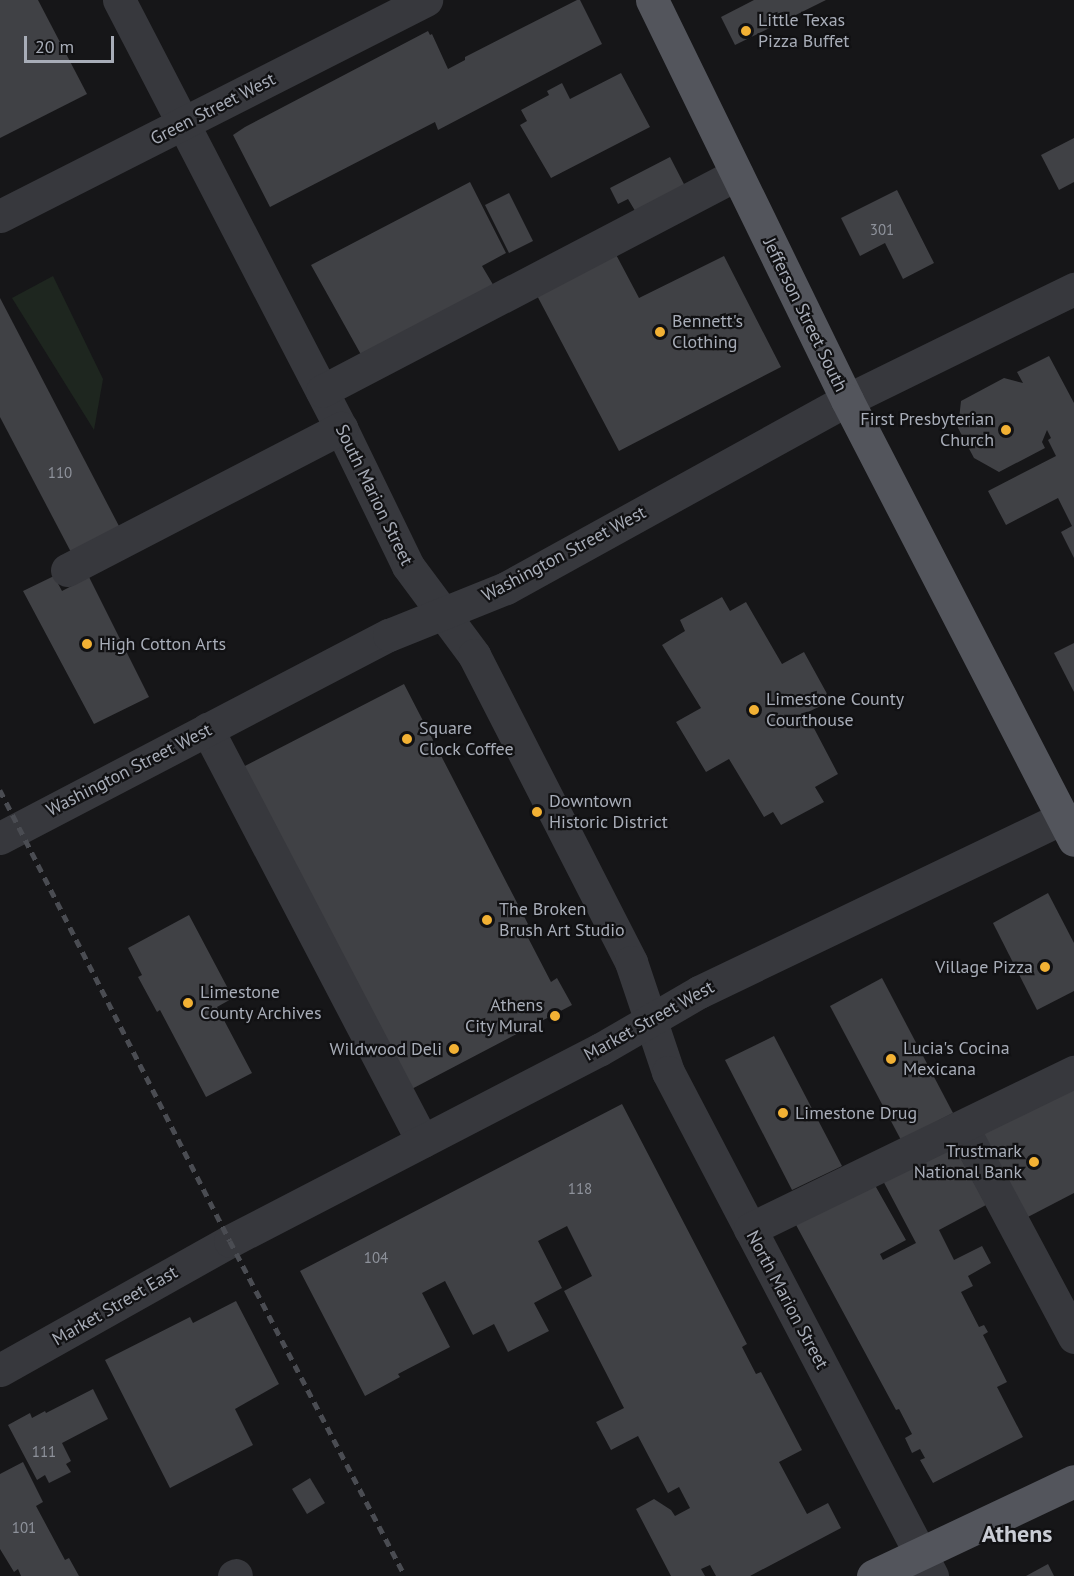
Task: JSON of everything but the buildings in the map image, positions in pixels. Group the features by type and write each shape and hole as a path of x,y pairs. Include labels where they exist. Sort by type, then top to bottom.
{"main road":[{"name":"Jefferson Street South","path":"652,0 847,400 1070,824"},
{"path":"873,1576 926,1564 1074,1481"}],"street":[{"name":"South Marion Street","path":"118,0 341,428 408,566 474,655 631,962 649,1021"},
{"name":"Green Street West","path":"0,216 184,125 369,13 426,0"},
{"path":"322,391 737,174"},
{"name":"Washington Street West","path":"9,832 389,635 506,588 847,400 1074,289"},
{"path":"67,570 341,428"},
{"path":"207,729 422,1141"},
{"name":"Market Street West","path":"230,1241 649,1021 699,992 1070,824"},
{"name":"North Marion Street","path":"649,1021 668,1072 926,1564"},
{"path":"750,1229 1074,1072"},
{"path":"962,1127 1074,1337"},
{"name":"Market Street East","path":"0,1370 230,1241"}],"shaded area":[{"path":"53,276 103,379 94,430 12,298"}],"railway":[{"path":"0,790 230,1241 405,1576"}],"place":[{"name":"Little Texas Pizza Buffet","path":"746,31"},
{"name":"Bennett's Clothing","path":"660,332"},
{"name":"First Presbyterian Church","path":"1006,430"},
{"name":"High Cotton Arts","path":"87,644"},
{"name":"Limestone County Courthouse","path":"754,710"},
{"name":"Square Clock Coffee","path":"407,739"},
{"name":"Downtown Historic District","path":"537,812"},
{"name":"The Broken Brush Art Studio","path":"487,920"},
{"name":"Village Pizza","path":"1045,967"},
{"name":"Limestone County Archives","path":"188,1003"},
{"name":"Athens City Mural","path":"555,1016"},
{"name":"Wildwood Deli","path":"454,1049"},
{"name":"Lucia's Cocina Mexicana","path":"891,1059"},
{"name":"Limestone Drug","path":"783,1113"},
{"name":"Trustmark National Bank","path":"1034,1162"}],"district":[{"name":"Athens","path":"1017,1534"}]}
